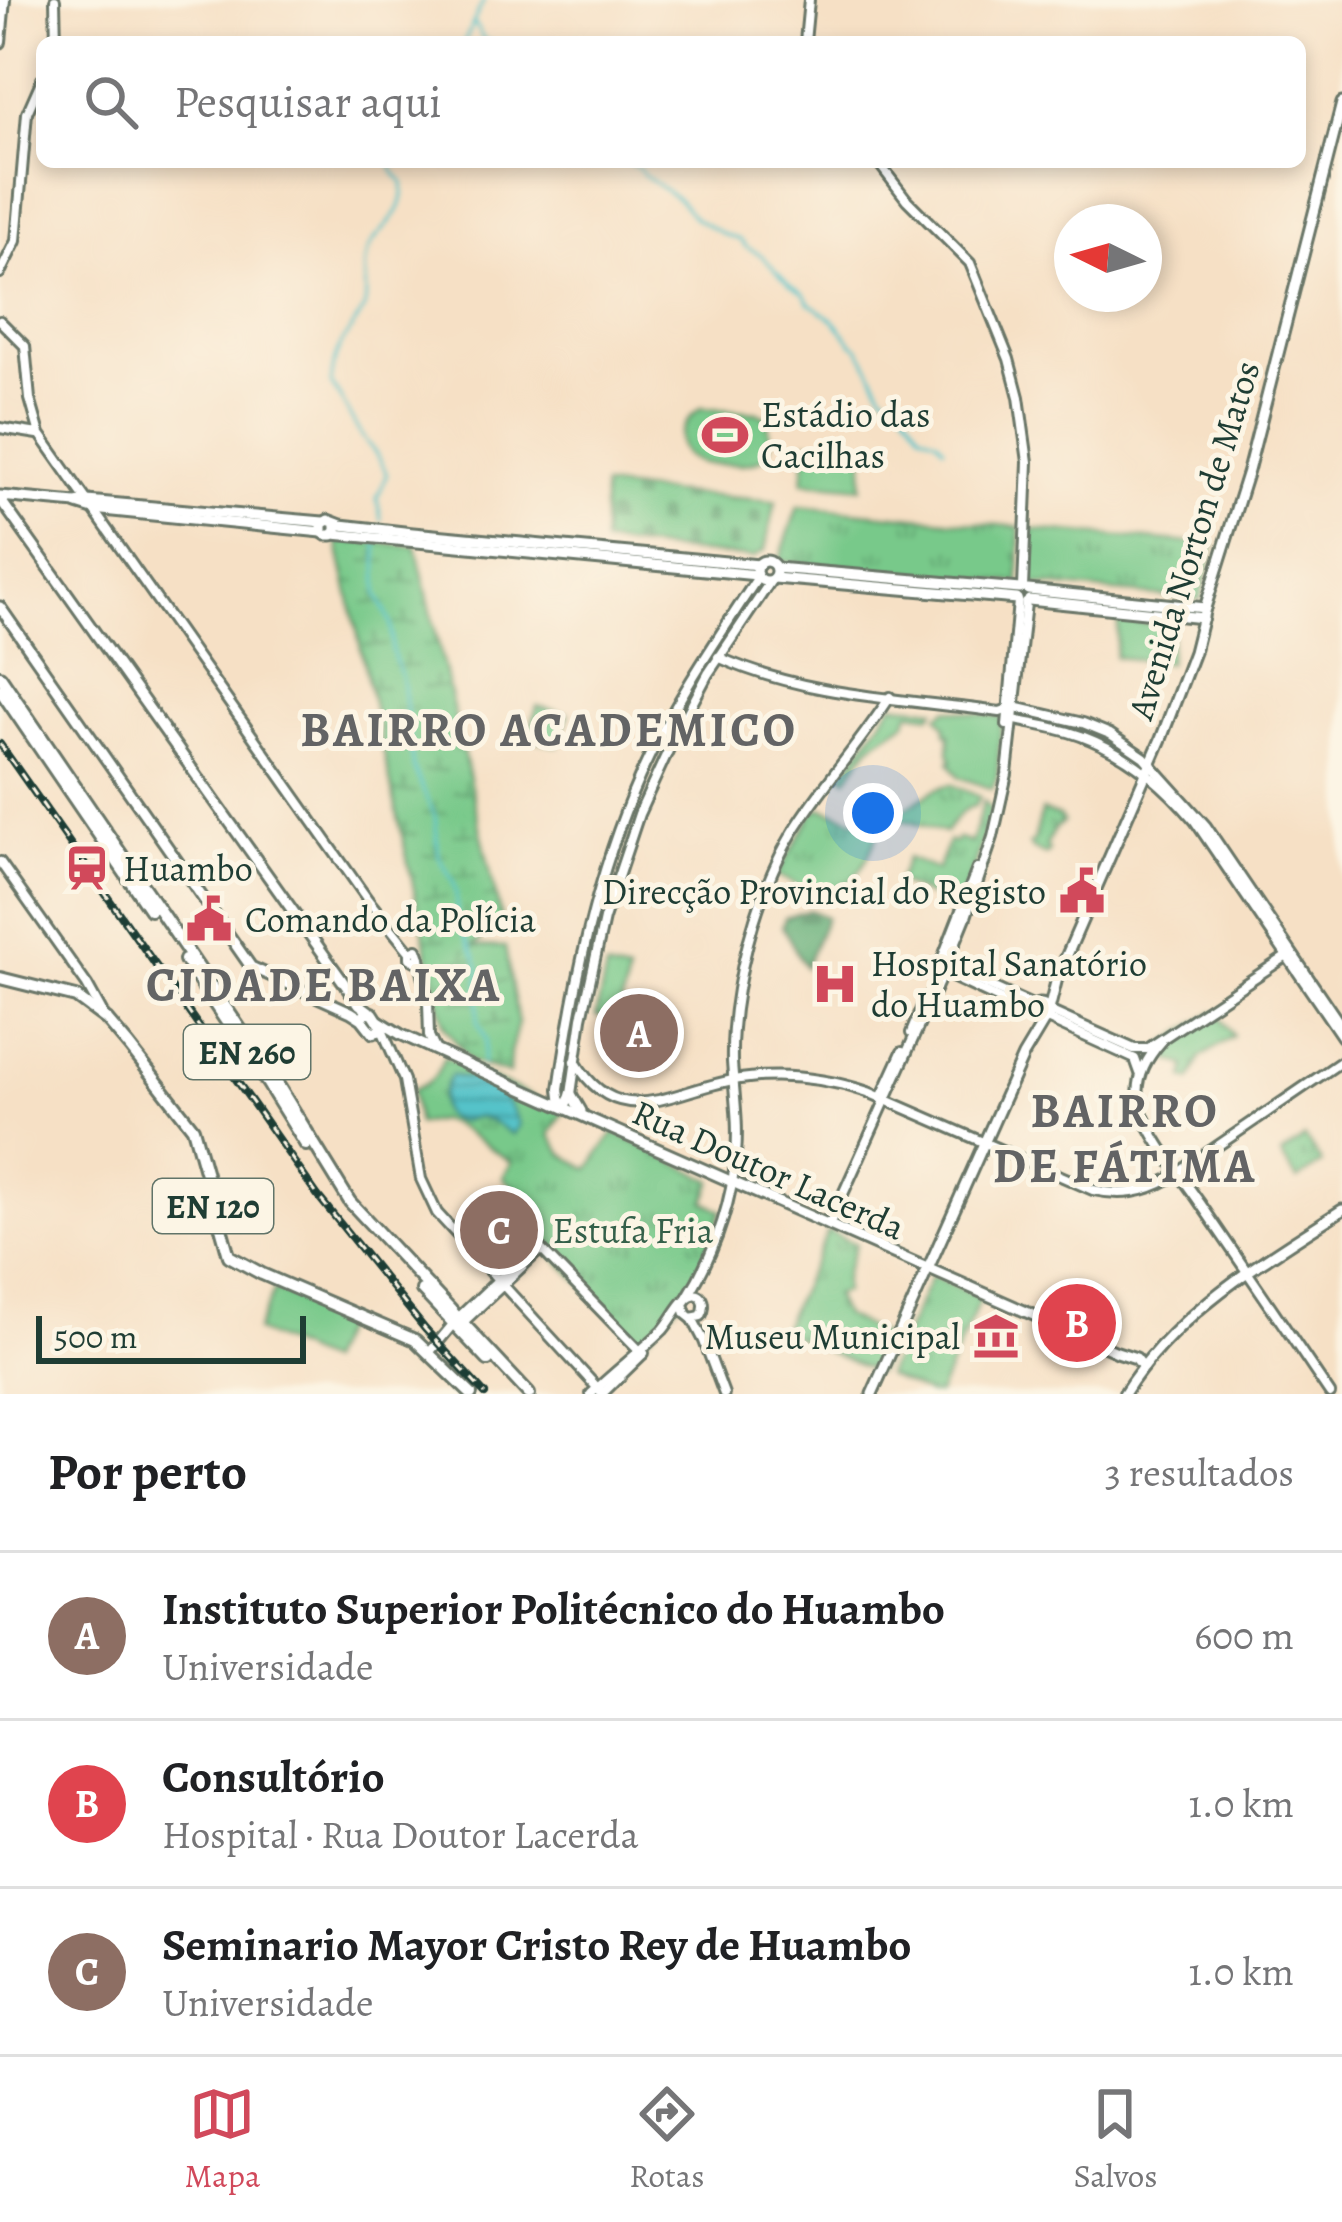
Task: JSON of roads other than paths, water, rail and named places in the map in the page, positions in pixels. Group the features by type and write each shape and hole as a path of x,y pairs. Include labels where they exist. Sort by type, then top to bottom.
{"main road":[{"path":"0,42 4,0"},
{"name":"Avenida Norton de Matos","path":"872,1394 1181,691 1248,471 1342,104"},
{"path":"0,498 758,572 765,581 774,575 1204,613"},
{"name":"Rua Doutor Lacerda","path":"0,498 375,1025 1142,1368"},
{"path":"11,514 12,504 20,499"},
{"path":"758,572 768,561 774,575"},
{"path":"1023,596 1184,615 1204,613"},
{"path":"0,607 251,967 375,1025"},
{"path":"1184,615 1199,633"},
{"name":"EN 260","path":"0,676 23,717 362,1217 523,1393"},
{"name":"EN 260","path":"0,690 23,717"},
{"name":"EN 120","path":"0,978 76,997 107,1020 193,1128 229,1256 415,1340 471,1394"},
{"path":"344,1008 355,998"},
{"path":"544,1097 559,1089"},
{"path":"571,1094 584,1115"},
{"path":"1127,1389 1156,1349 1201,1307 1342,1210"},
{"path":"1127,1389 1122,1356 1156,1349"}],"street":[{"path":"55,0 56,36"},
{"path":"806,36 809,0"},
{"path":"0,273 16,241 27,113 36,93"},
{"path":"827,1224 971,896 1004,773 1023,596 1028,462 1009,359 970,263 907,200 883,168"},
{"path":"0,321 25,346 30,399 40,434 85,504 368,900 414,957 425,983 428,1029 436,1050"},
{"path":"0,428 40,434"},
{"path":"563,1106 559,1089 569,1020 613,848 664,729 758,572"},
{"path":"563,1106 571,1094 604,916 625,852 676,735 718,658 774,575"},
{"path":"731,616 740,625"},
{"path":"718,658 788,682 1099,729 1135,750 1196,821 1342,1037"},
{"path":"375,1025 397,1062 409,1096 421,1179 437,1214 599,1393 675,1317 699,1279 723,1225 733,1182 737,1127 734,1018 752,928 772,873 811,805 890,697"},
{"path":"664,729 676,735"},
{"path":"1149,767 1207,826 1342,1027"},
{"path":"613,848 625,852"},
{"path":"0,862 107,1020"},
{"path":"593,914 604,916"},
{"path":"1041,1013 1134,1049 1147,1049 1287,956"},
{"path":"942,968 1135,1059 1141,1108 1330,1394"},
{"path":"569,1020 581,1021"},
{"path":"417,1041 428,1029"},
{"path":"1140,1073 1161,1042"},
{"path":"575,1060 596,1088 626,1102 655,1102 734,1079 782,1076 844,1084 1104,1192 1138,1192 1160,1184 1342,1061"},
{"path":"429,1353 541,1249 641,1352"},
{"path":"675,1317 693,1317 706,1307 697,1288 699,1279"},
{"path":"684,1302 700,1296"},
{"path":"684,1302 724,1394"}],"water":[{"path":"451,1075 492,1085 519,1124 513,1134 482,1118 459,1121 445,1115 442,1095"}],"waterway":[{"path":"467,36 484,0"},
{"path":"474,23 482,36"},
{"path":"381,519 377,498 387,475 331,384 338,350 364,308 367,253 401,205 403,182 392,168"},
{"path":"638,168 694,218 760,254 809,303 833,319 859,348 883,392 902,406 921,432 944,447"},
{"path":"377,544 378,595 391,624 413,767 435,816 439,857 456,892 457,922 479,969 478,1023 486,1040 482,1065"}],"railway":[{"path":"0,744 318,1196 425,1329 485,1394"}],"place":[{"name":"Estádio das Cacilhas","path":"725,435"},
{"name":"Huambo","path":"87,868"},
{"name":"Direcção Provincial do Registo","path":"1082,891"},
{"name":"Comando da Polícia","path":"209,919"},
{"name":"Hospital Sanatório do Huambo","path":"835,984"},
{"name":"Instituto Superior Politécnico do Huambo","path":"639,1033"},
{"name":"Seminario Mayor Cristo Rey de Huambo","path":"499,1230"},
{"name":"Consultório","path":"1077,1323"},
{"name":"Museu Municipal","path":"996,1336"}],"district":[{"name":"BAIRRO ACADEMICO","path":"549,729"},
{"name":"CIDADE BAIXA","path":"324,984"},
{"name":"BAIRRO DE FÁTIMA","path":"1125,1138"}],"park label":[{"name":"Estufa Fria","path":"633,1230"}]}
